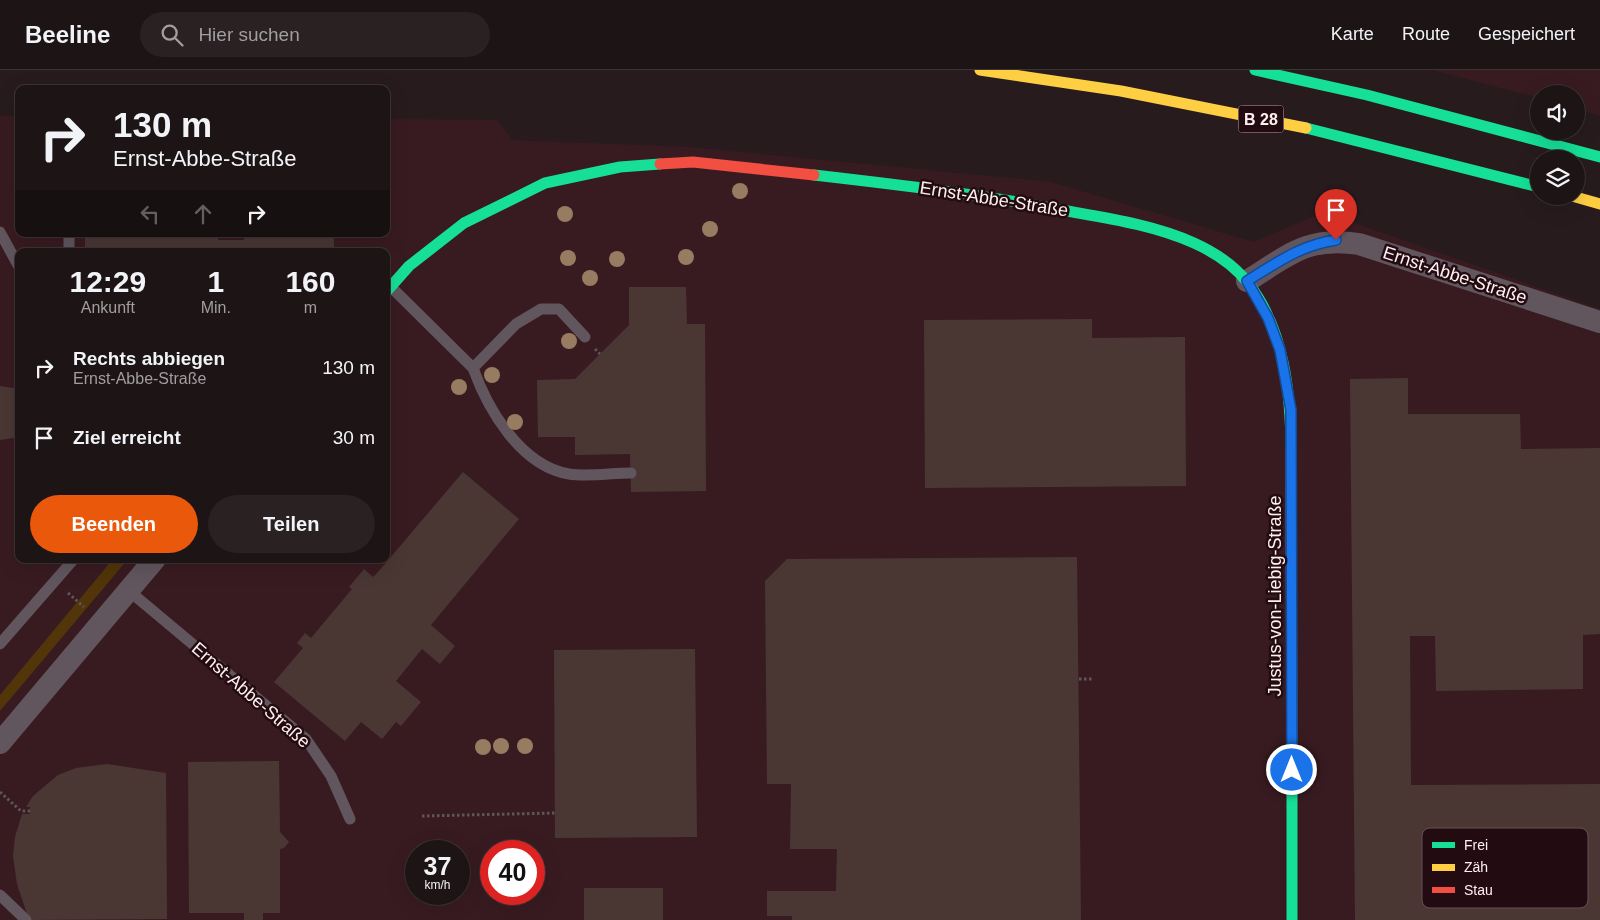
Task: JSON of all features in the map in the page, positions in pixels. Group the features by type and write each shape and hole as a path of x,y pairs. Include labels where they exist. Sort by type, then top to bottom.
{"main road":[{"name":"B 28","path":"980,70 1107,88 1243,114 1428,157 1530,185"},
{"path":"1255,70 1367,95 1600,158"},
{"name":"Ernst-Abbe-Straße","path":"390,287 408,266 464,223 545,184 620,166 693,162 972,193 1160,229 1209,250 1247,281"},
{"path":"1585,200 1600,204"},
{"name":"Justus-von-Liebig-Straße","path":"1247,281 1268,318 1280,350 1291,410 1292,920"}],"street":[{"name":"Ernst-Abbe-Straße","path":"1247,281 1300,249 1336,240 1359,244 1600,322"},
{"path":"0,743 152,563"}],"lane":[{"path":"0,232 15,260"},
{"path":"390,291 473,368 480,385 505,430 542,465 569,474 630,473"},
{"path":"473,368 516,324 541,309 559,309 585,337"},
{"path":"0,644 70,563"},
{"name":"Ernst-Abbe-Straße","path":"128,590 306,740 335,785 350,819"},
{"path":"0,895 26,920"}],"path":[{"path":"54,581 102,622"},
{"path":"1078,679 1092,679"},
{"path":"0,792 21,811 30,810"},
{"path":"422,816 555,813"}],"shaded area":[{"path":"1432,70 1600,70 1600,116 1585,112 1585,85 1530,85 1530,96"},
{"path":"0,116 15,116 15,237 390,237 390,119 497,120 512,140 690,147 1051,182 1254,242 1323,212 1600,309 1600,920 0,920"},
{"path":"110,563 125,563 0,711 0,695"}],"building":[{"path":"85,237 218,237 218,240 243,240 246,237 332,237 334,239 334,248 85,248"},
{"path":"629,287 686,287 687,324 705,324 706,491 631,492 630,454 575,455 575,437 538,437 537,380 575,379 629,325"},
{"path":"1092,319 1092,338 1185,337 1186,486 925,488 924,320"},
{"path":"1408,378 1408,414 1520,414 1521,449 1600,448 1600,634 1583,635 1583,689 1436,691 1435,636 1410,636 1411,785 1600,784 1600,920 1355,920 1350,379"},
{"path":"0,386 15,388 15,438 0,440"},
{"path":"463,472 519,519 431,625 455,646 440,664 422,649 396,681 421,702 401,726 396,722 382,739 361,722 345,741 274,682 303,648 297,643 305,633 311,638 352,589 349,587 364,569 373,577 386,563 390,563 390,558"},
{"path":"1077,557 1081,920 792,920 792,916 767,916 767,891 836,891 837,849 790,849 791,784 767,784 765,581 787,559"},
{"path":"695,649 697,837 555,838 554,650"},
{"path":"279,761 280,832 289,842 284,848 280,849 280,913 263,913 263,920 244,920 244,913 189,913 188,762"},
{"path":"107,764 166,773 167,919 29,920 17,884 13,856 15,837 22,814 30,814 30,807 26,807 33,796 58,775 76,768"},
{"path":"584,888 663,888 663,920 584,920"}],"traffic: fast":[{"path":"1255,70 1367,95 1600,157"},
{"path":"1306,128 1530,185"},
{"path":"390,287 409,266 464,223 545,183 620,167 660,164"},
{"path":"814,175 976,195 1103,217 1165,232 1209,251 1230,265 1242,276 1260,301 1270,321 1278,342 1287,386 1291,453"},
{"path":"1292,788 1292,920"}],"traffic: slow":[{"path":"980,70 1121,91 1306,128"},
{"path":"1585,200 1600,204"},
{"path":"1291,453 1292,788"}],"traffic: jam":[{"path":"660,164 693,162 814,175"}],"route":[{"path":"1292,770 1293,438 1291,410 1288,383 1280,350 1268,318 1247,281 1300,249 1336,240"}]}
